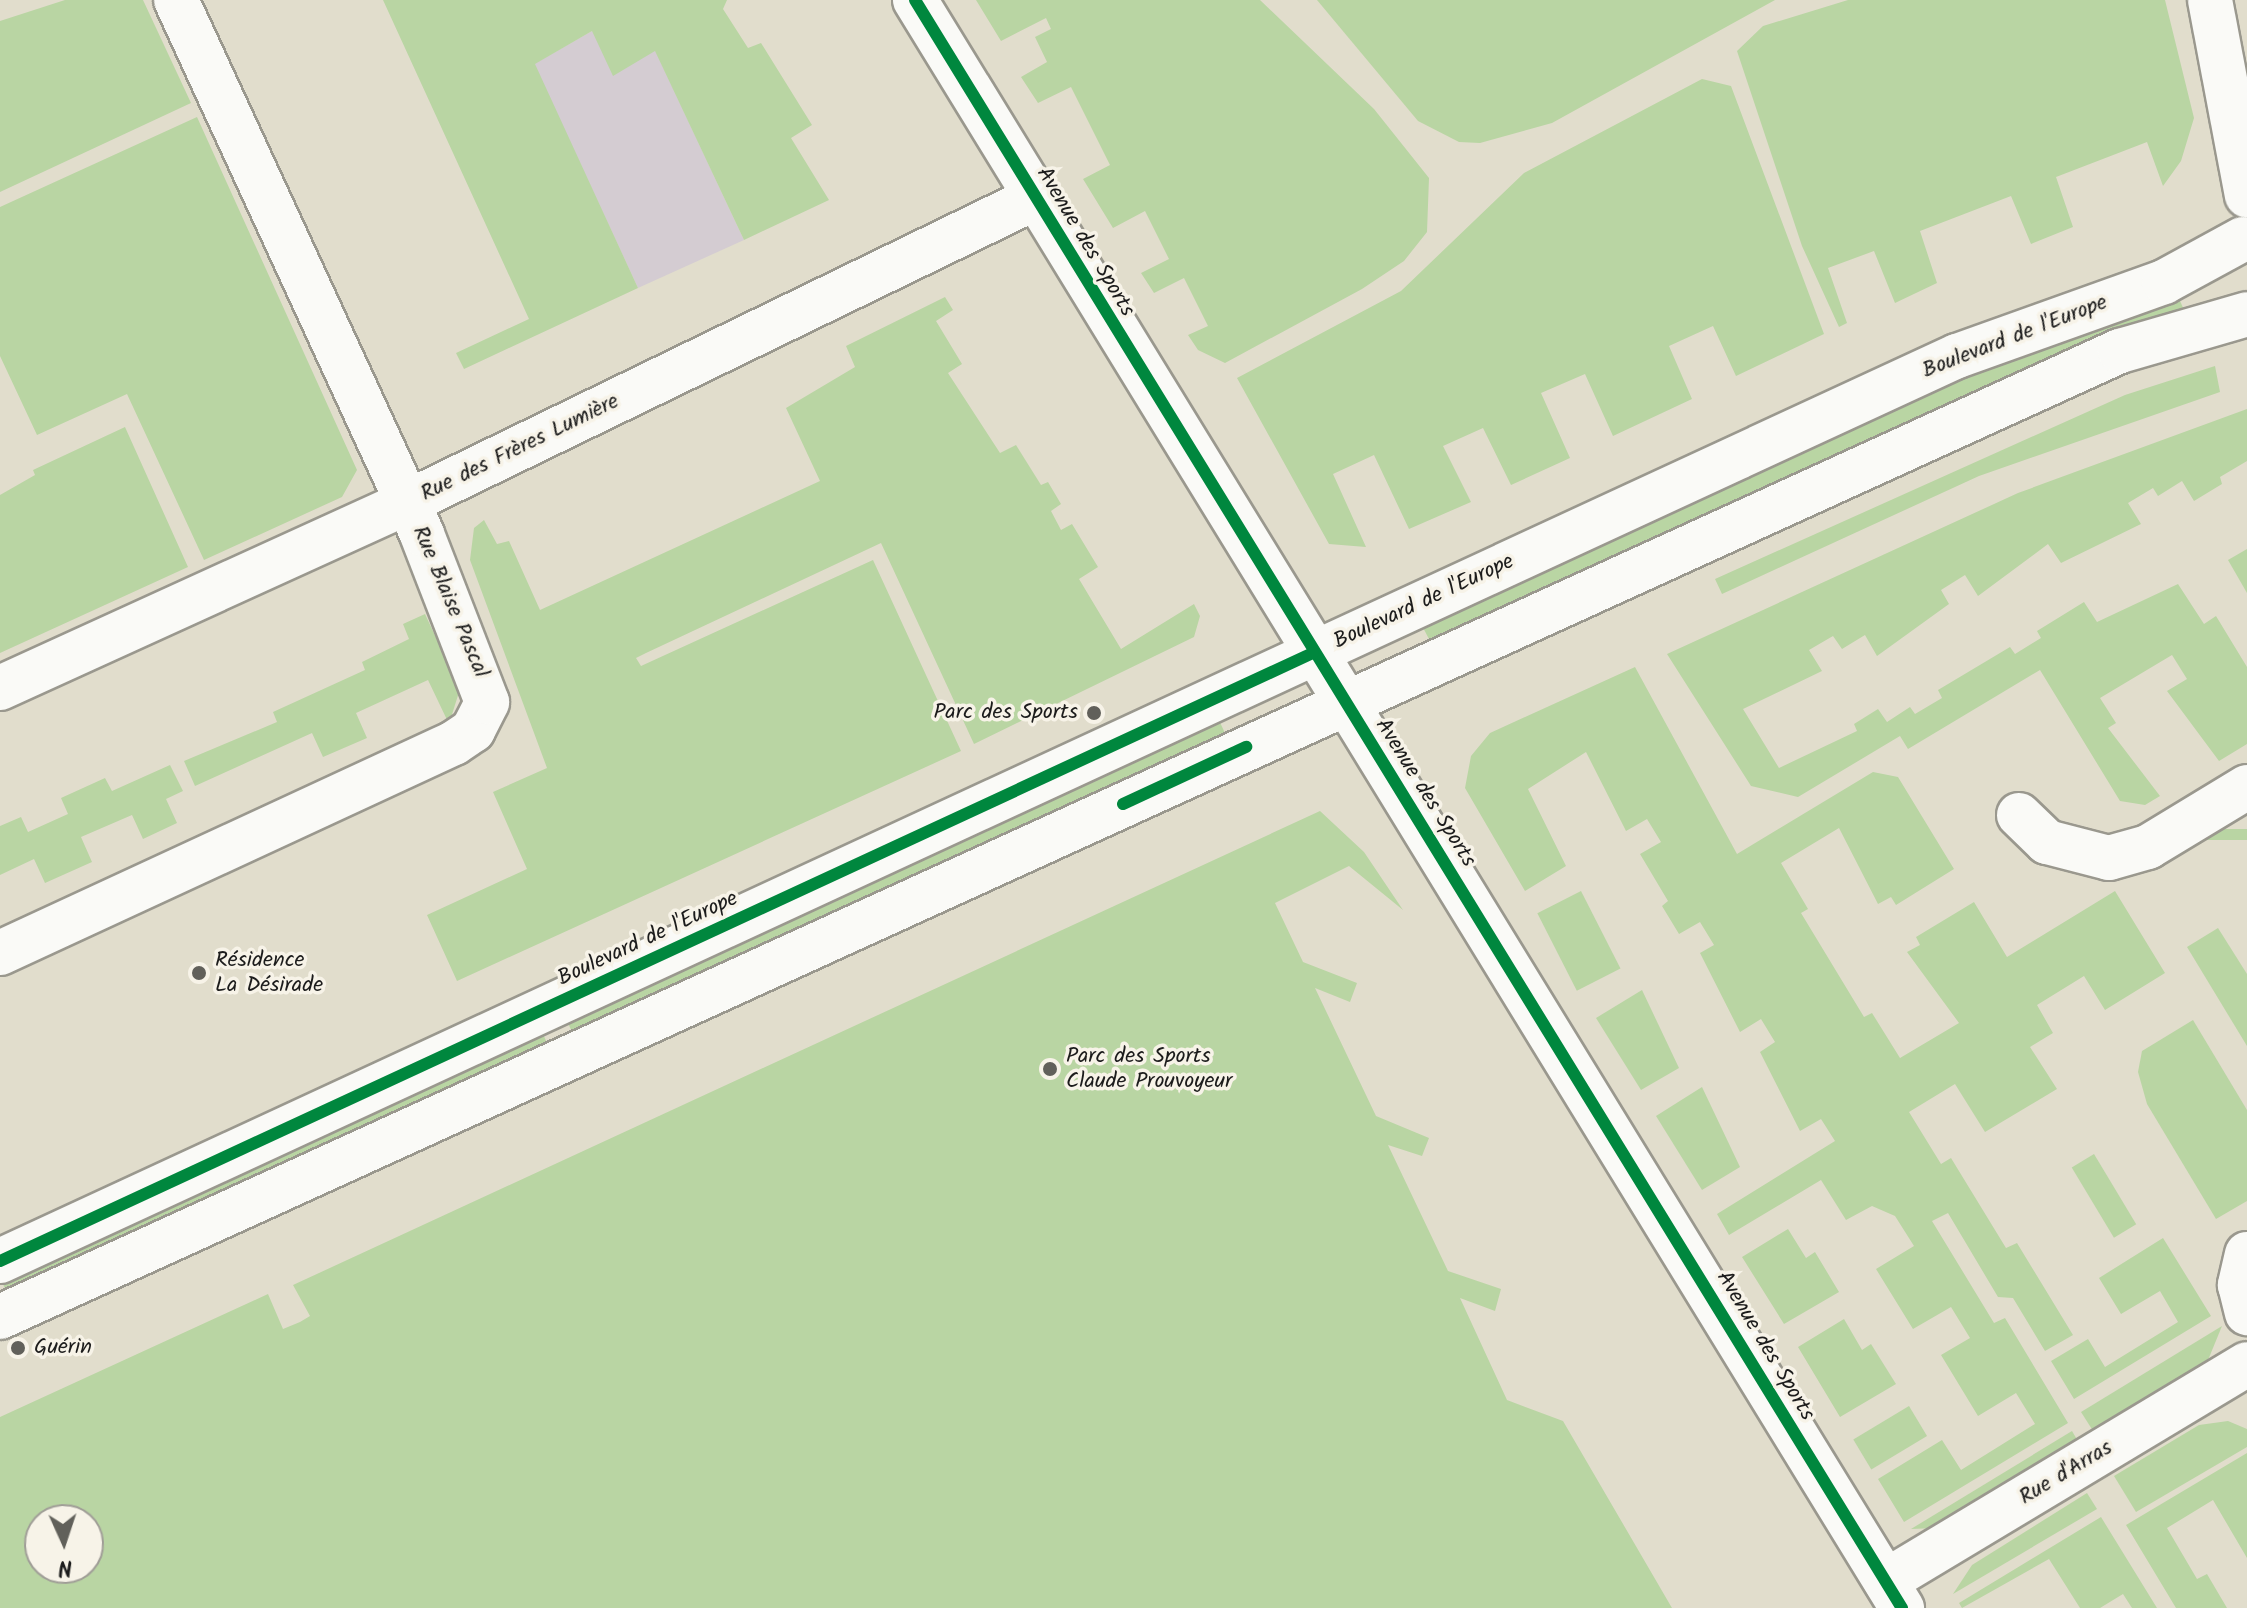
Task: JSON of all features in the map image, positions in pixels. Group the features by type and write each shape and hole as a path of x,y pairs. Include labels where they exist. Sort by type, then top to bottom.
{"street":[{"name":"Rue Blaise Pascal","path":"0,953 473,730 487,702 484,681 408,502 176,0"},
{"name":"Avenue des Sports","path":"915,0 1894,1595"},
{"path":"2213,0 2247,73"},
{"path":"2213,0 2247,196"},
{"name":"Rue des Frères Lumière","path":"0,688 408,502 1035,198"},
{"name":"Boulevard de l'Europe","path":"0,1261 1957,356 2148,289 2246,247"},
{"path":"0,1317 2120,351 2247,314"},
{"path":"2019,815 2047,842 2109,858 2148,847 2247,787"},
{"path":"2247,1254 2240,1285 2247,1313"},
{"name":"Rue d'Arras","path":"1894,1595 2247,1364"}],"shaded area":[{"path":"592,31 655,50 744,240 638,288 534,64"}],"green space":[{"path":"65,0 143,0 191,103 0,192 0,21"},
{"path":"383,0 727,0 723,9 748,48 761,43 812,125 791,138 829,200 744,240 655,51 613,76 592,31 535,64 638,288 464,369 456,353 529,319"},
{"path":"976,0 1260,0 1374,109 1429,178 1427,232 1404,261 1362,289 1225,363 1198,350 1188,335 1208,326 1184,278 1154,293 1141,273 1169,259 1145,211 1113,228 1083,179 1110,165 1071,87 1038,103 1021,77 1047,62 1035,37 1051,29 1046,18 1001,41"},
{"path":"1317,0 1775,0 1552,123 1480,143 1459,142 1418,121"},
{"path":"1848,0 2165,0 2194,118 2181,161 2163,186 2147,142 2056,177 2073,227 2031,244 2011,196 1920,231 1937,283 1895,303 1874,251 1828,268 1847,323 1839,327 1802,246 1737,51 1763,26"},
{"path":"1702,79 1731,86 1824,334 1736,376 1713,326 1669,346 1692,399 1613,436 1585,374 1541,393 1570,458 1511,485 1483,428 1443,446 1471,502 1409,529 1374,455 1333,474 1366,547 1329,544 1237,378 1401,291 1524,173"},
{"path":"197,117 357,470 342,497 204,560 127,394 37,435 0,356 0,207"},
{"path":"2177,294 2184,310 1662,544 1593,565 1429,639 1419,620 1943,381"},
{"path":"945,297 953,310 936,321 962,364 948,373 1000,453 1016,445 1041,485 1048,482 1061,504 1051,511 1061,530 1072,524 1098,567 1079,579 1121,649 1194,604 1200,616 1194,637 974,744 881,543 636,658 641,666 873,560 961,751 457,981 427,915 527,869 493,792 547,768 470,560 474,528 484,520 497,544 509,541 540,610 820,481 786,408 855,367 846,346"},
{"path":"2215,366 2220,392 1979,476 1722,594 1715,579 2125,395"},
{"path":"2247,409 2247,461 2220,477 2222,484 2194,501 2182,481 2158,496 2153,488 2128,503 2141,524 2061,563 2048,544 1978,596 1965,575 1941,590 1949,604 1877,656 1865,635 1842,649 1833,636 1809,650 1822,671 1743,709 1779,768 1857,731 1854,724 1878,709 1887,722 1910,707 1915,714 1942,698 1938,690 2010,647 2015,654 2041,638 2037,631 2084,602 2097,622 2178,584 2204,624 2216,616 2247,667 2247,744 2219,761 2167,691 2187,679 2172,655 2100,698 2116,723 2108,728 2160,796 2145,805 2120,801 2040,670 1908,749 1900,736 1798,797 1751,786 1667,654 2018,493"},
{"path":"125,427 188,567 0,653 0,495 35,475 33,470"},
{"path":"2247,549 2247,593 2228,560"},
{"path":"425,614 460,689 449,724 428,680 356,713 367,738 323,757 312,733 195,786 184,761 277,722 273,712 365,670 362,662 409,639 403,624"},
{"path":"1635,667 1737,854 1873,772 1898,777 1954,869 1896,905 1891,897 1878,904 1839,828 1781,863 1808,909 1801,913 1864,1017 1872,1013 1900,1058 1959,1023 1907,952 1920,945 1916,937 1974,902 2007,957 2115,891 2165,973 2105,1010 2084,976 2037,1005 2053,1033 2030,1047 2057,1089 1985,1132 1955,1084 1909,1112 1941,1164 1951,1158 2006,1248 2017,1243 2073,1335 2045,1351 2013,1298 1998,1297 1948,1213 1932,1221 1994,1323 2005,1318 2068,1423 1904,1522 1878,1479 1942,1440 1961,1470 2035,1424 2016,1393 1978,1416 1941,1355 1970,1338 1951,1307 1913,1329 1876,1269 1914,1246 1895,1216 1872,1206 1846,1220 1821,1180 1729,1235 1717,1214 1835,1141 1821,1119 1800,1131 1760,1052 1775,1042 1761,1019 1740,1032 1700,953 1714,945 1700,922 1679,934 1662,906 1668,901 1640,854 1661,842 1647,819 1626,831 1586,752 1528,789 1566,866 1525,891 1465,788 1471,756 1490,733"},
{"path":"1217,716 1226,735 575,1038 566,1019"},
{"path":"170,765 183,791 166,799 177,823 143,839 132,815 81,837 92,862 45,883 34,859 0,875 0,826 21,817 28,832 68,814 61,798 105,778 112,791"},
{"name":"Parc des Sports Claude Prouvoyeur","path":"1320,811 1364,852 1403,910 1349,866 1275,903 1303,962 1357,983 1350,1002 1315,988 1376,1116 1429,1138 1422,1156 1388,1145 1448,1271 1501,1289 1495,1311 1460,1298 1507,1400 1563,1421 1672,1608 0,1608 0,1417 268,1294 283,1329 310,1316 293,1285"},
{"path":"2170,829 2247,829 2247,840 2170,840"},
{"path":"1581,891 1620,969 1577,991 1537,913"},
{"path":"2218,928 2247,974 2247,1046 2187,947"},
{"path":"1642,990 1679,1068 1641,1090 1596,1018"},
{"path":"2193,1020 2247,1110 2247,1201 2216,1219 2147,1104 2138,1072 2142,1051"},
{"path":"539,1025 549,1047 5,1289 0,1277 0,1265"},
{"path":"1702,1087 1740,1167 1702,1190 1656,1116"},
{"path":"2094,1154 2136,1224 2114,1238 2072,1167"},
{"path":"1788,1229 1806,1258 1815,1252 1839,1292 1784,1324 1742,1257"},
{"path":"2163,1238 2211,1316 2074,1399 2051,1361 2088,1339 2105,1367 2178,1322 2160,1291 2121,1314 2099,1278"},
{"path":"1844,1319 1862,1350 1871,1344 1896,1384 1840,1417 1798,1347"},
{"path":"2222,1326 2206,1365 2095,1434 2081,1412"},
{"path":"1909,1406 1927,1436 1871,1469 1853,1439"},
{"path":"2228,1421 2247,1429 2247,1447 2136,1512 2114,1476 2199,1425"},
{"path":"2072,1431 2079,1443 1936,1528 1911,1529"},
{"path":"2247,1453 2247,1558 2213,1500 2167,1528 2197,1579 2207,1574 2227,1608 2176,1608 2126,1525"},
{"path":"2087,1493 2097,1509 1953,1594 1972,1565"},
{"path":"2101,1517 2157,1608 2132,1608 2123,1594 2100,1608 2080,1608 2049,1559 1962,1608 1959,1603"}],"cycle path":[{"path":"915,0 1902,1608"},
{"path":"0,1261 1313,653"},
{"path":"1123,804 1246,747"}],"place":[{"name":"Parc des Sports","path":"1094,713"},
{"name":"Résidence La Désirade","path":"199,973"},
{"name":"Parc des Sports Claude Prouvoyeur","path":"1050,1069"},
{"name":"Guérin","path":"18,1348"}]}
